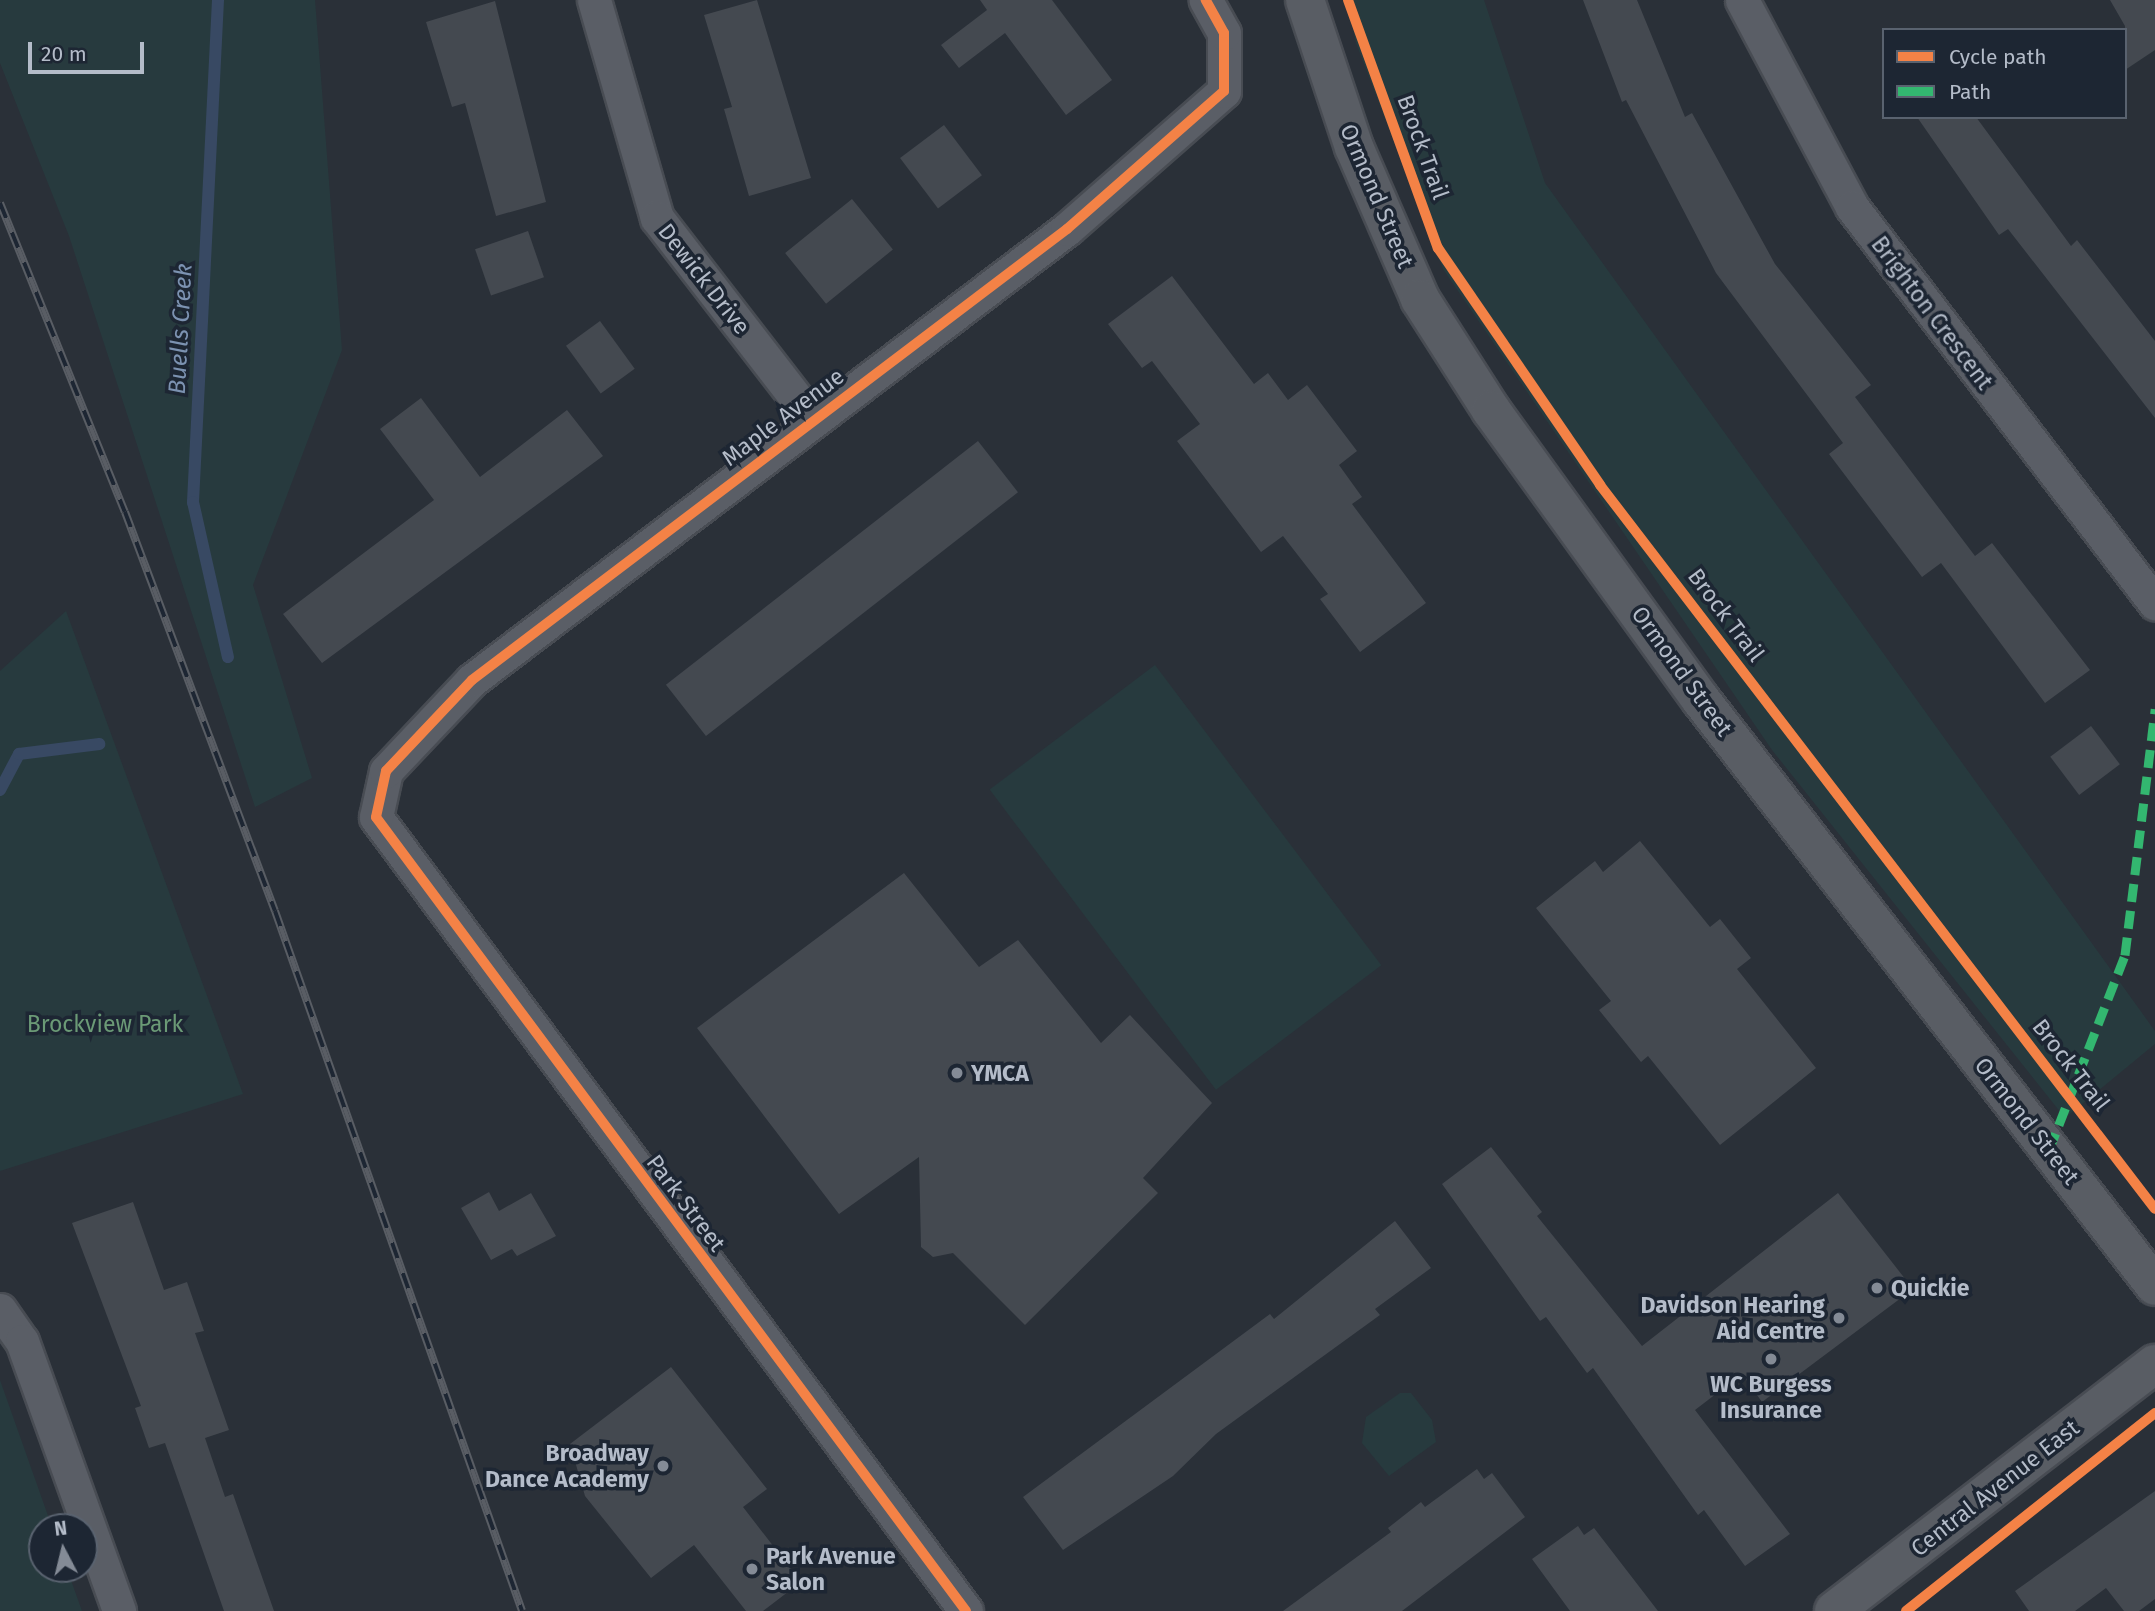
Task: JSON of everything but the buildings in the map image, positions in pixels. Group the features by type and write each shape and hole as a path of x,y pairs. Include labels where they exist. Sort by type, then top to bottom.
{"street":[{"name":"Dewick Drive","path":"594,0 657,218 813,420"},
{"name":"Maple Avenue","path":"376,817 386,771 472,680 1067,229 1224,91 1227,61 1220,19 1206,0"},
{"name":"Ormond Street","path":"1305,0 1354,147 1420,299 1491,410 1700,700 2155,1286"},
{"name":"Brighton Crescent","path":"1742,0 1852,207 2155,604"},
{"name":"Park Street","path":"376,817 966,1611"},
{"path":"0,1310 22,1340 119,1611"},
{"name":"Central Avenue East","path":"1835,1611 2155,1364"}],"green space":[{"path":"0,0 315,0 342,350 253,585 312,778 255,807 69,236 0,63"},
{"path":"1347,0 1484,0 1545,183 2155,1031 2155,1044 2065,1118 1772,750 1443,269 1356,43"},
{"name":"Brockview Park","path":"66,611 243,1094 0,1171 0,671"},
{"path":"1155,665 1381,965 1216,1090 990,790"},
{"path":"0,1380 47,1513 28,1513 28,1583 72,1583 82,1611 0,1611"},
{"path":"1400,1393 1411,1393 1432,1420 1436,1442 1389,1476 1362,1443 1366,1417"}],"waterway":[{"name":"Buells Creek","path":"218,0 193,502 228,657"},
{"name":"Buells Creek","path":"0,790 19,754 99,744"}],"railway":[{"path":"0,203 125,512 275,911 522,1611"}],"marked path":[{"path":"2049,1150 2125,955 2155,709"}],"cycle path":[{"path":"966,1611 376,817 386,771 472,680 1067,229 1224,91 1224,33 1206,0"},
{"name":"Brock Trail","path":"1348,0 1438,248 1600,485 2155,1209"},
{"path":"1906,1611 2155,1413"}],"place":[{"name":"YMCA","path":"957,1073"},
{"name":"Quickie","path":"1877,1288"},
{"name":"Davidson Hearing Aid Centre","path":"1839,1318"},
{"name":"WC Burgess Insurance","path":"1771,1359"},
{"name":"Broadway Dance Academy","path":"663,1466"},
{"name":"Park Avenue Salon","path":"752,1569"}]}
